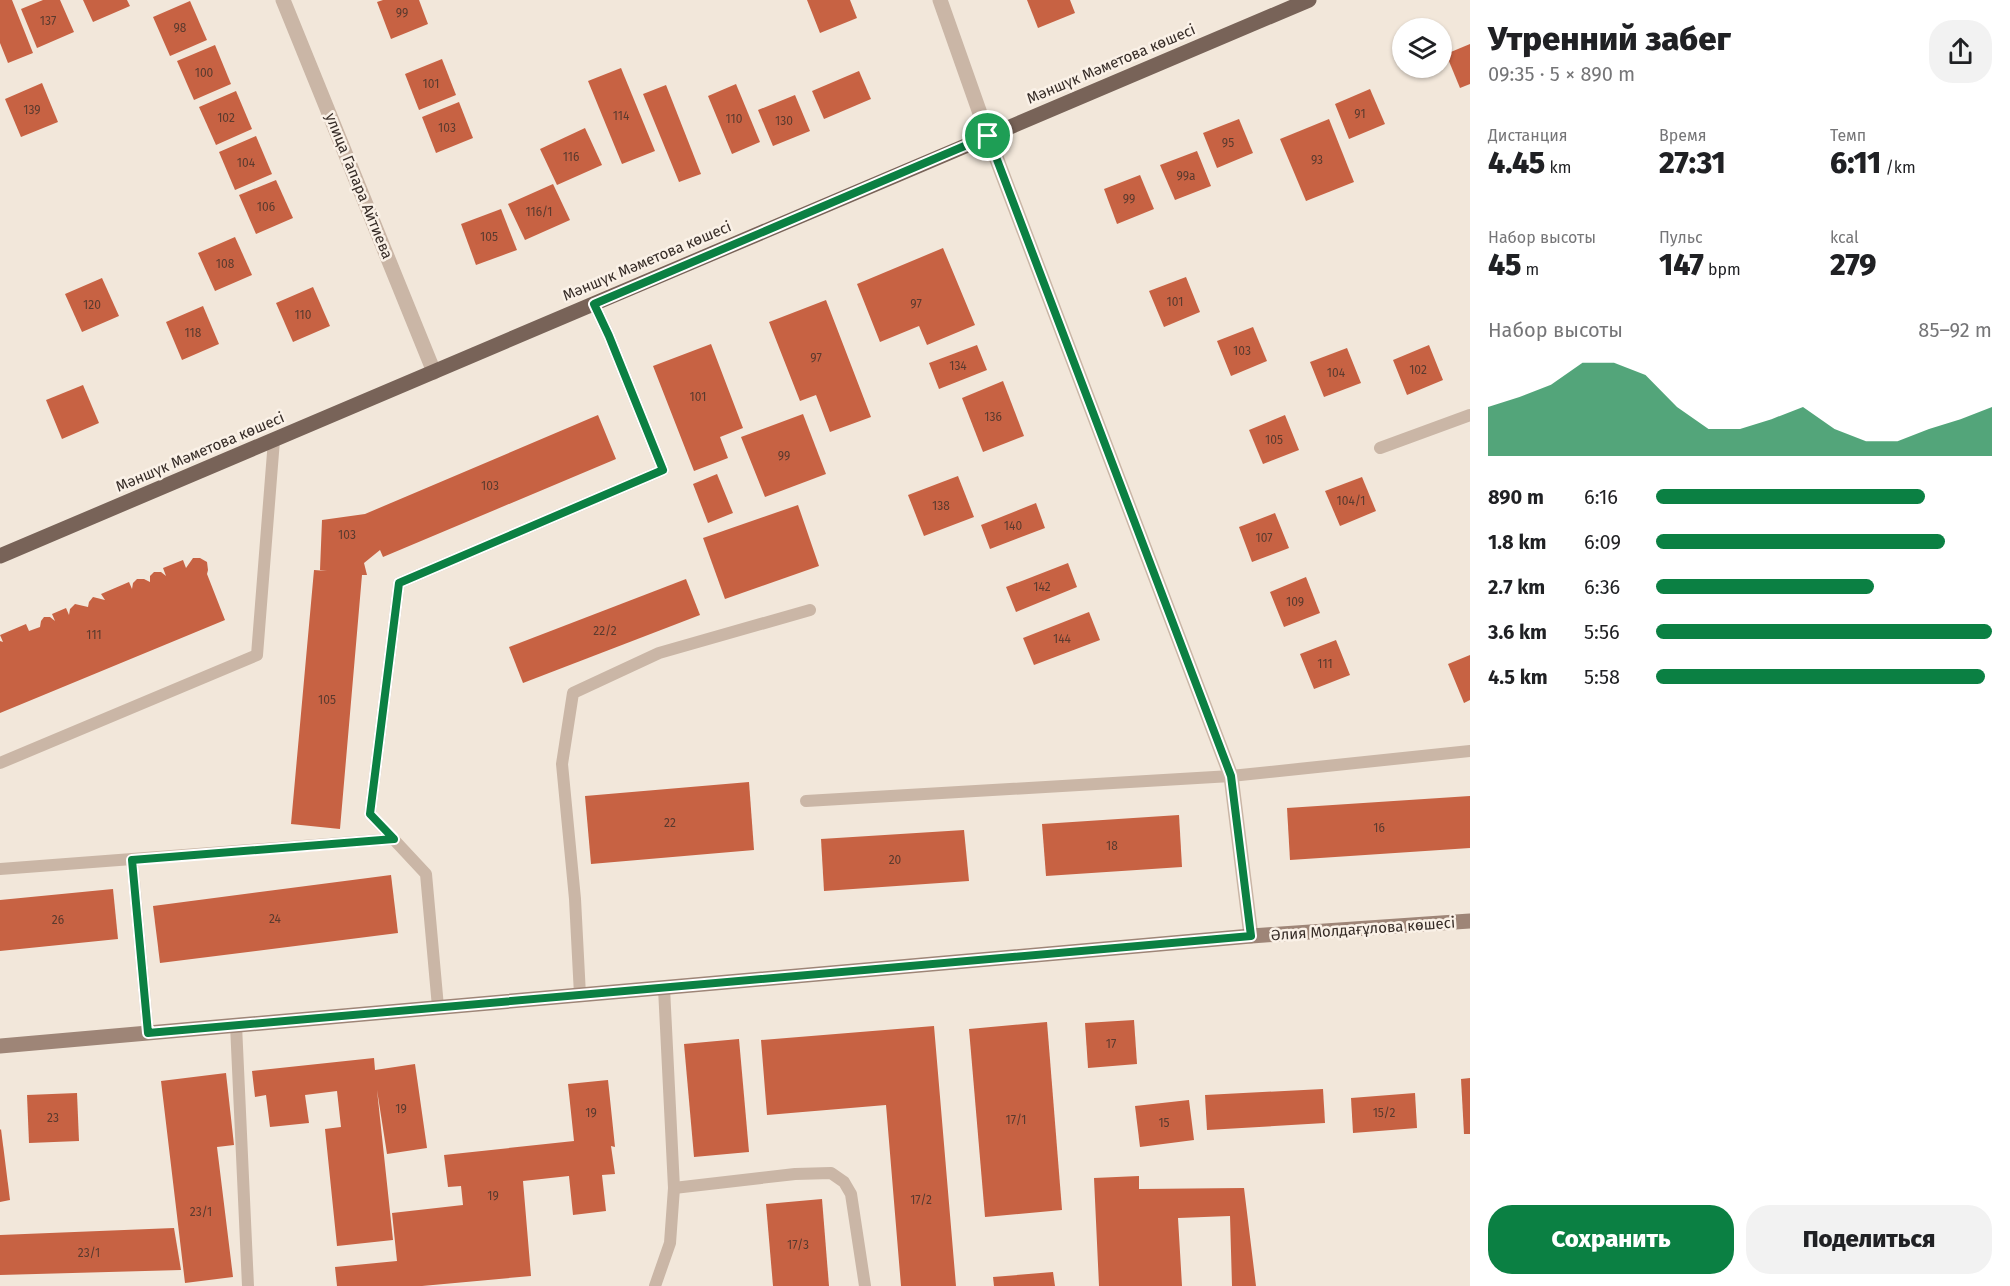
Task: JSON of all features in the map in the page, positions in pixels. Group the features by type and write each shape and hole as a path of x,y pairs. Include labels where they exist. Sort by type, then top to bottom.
{"main road":[{"name":"Мәншүк Мәметова көшесі","path":"0,556 1309,0"},
{"name":"Әлия Молдағұлова көшесі","path":"0,1046 1251,936 1470,921"}],"street":[{"name":"улица Гапара Айтиева","path":"283,0 434,372"},
{"path":"940,0 988,136 1231,776 1251,936"}],"lane":[{"path":"438,1007 426,874 370,814 399,583 663,470 594,304"},
{"path":"1380,448 1470,415"},
{"path":"0,763 257,655 274,440"},
{"path":"580,995 575,899 562,764 573,693 659,653 810,610"},
{"path":"806,801 1231,776 1470,751"},
{"path":"0,870 394,839"},
{"path":"132,860 148,1033"},
{"path":"655,1286 670,1243 674,1188 664,988"},
{"path":"236,1025 248,1286"},
{"path":"674,1188 795,1174 831,1173 844,1182 851,1194 866,1286"}],"building":[{"path":"0,0 12,0 33,53 8,63 0,43"},
{"path":"43,0 60,0 74,32 37,48 21,9"},
{"path":"83,0 127,0 130,6 93,22"},
{"path":"419,0 428,24 391,39 377,2"},
{"path":"807,0 850,0 857,18 820,33"},
{"path":"1027,0 1070,0 1075,13 1038,28"},
{"path":"190,1 207,40 170,56 153,17"},
{"path":"1470,44 1470,84 1460,88 1452,69 1452,52"},
{"path":"215,45 231,84 194,100 177,61"},
{"path":"442,59 456,95 419,110 405,74"},
{"path":"621,68 655,151 622,164 588,81"},
{"path":"859,71 871,99 824,119 812,91"},
{"path":"42,83 58,122 21,137 5,99"},
{"path":"736,84 760,142 732,154 708,96"},
{"path":"666,85 701,174 679,182 643,94"},
{"path":"1370,89 1385,124 1349,139 1335,104"},
{"path":"236,91 252,129 216,145 199,107"},
{"path":"795,95 810,131 773,146 758,110"},
{"path":"459,102 473,138 436,153 422,117"},
{"path":"1239,119 1253,153 1217,168 1203,133"},
{"path":"1329,119 1354,182 1306,201 1280,139"},
{"path":"585,128 602,165 557,185 540,149"},
{"path":"256,136 272,174 235,190 219,152"},
{"path":"1197,151 1211,186 1175,200 1160,165"},
{"path":"1140,175 1154,209 1117,224 1104,189"},
{"path":"276,180 293,218 256,234 239,195"},
{"path":"553,184 570,220 525,240 508,204"},
{"path":"501,209 517,250 476,265 461,224"},
{"path":"235,237 252,275 215,291 198,253"},
{"path":"943,248 975,325 927,345 919,326 880,342 857,284"},
{"path":"1186,277 1200,312 1164,327 1149,291"},
{"path":"102,278 119,316 82,332 65,294"},
{"path":"313,287 330,326 293,342 276,303"},
{"path":"826,300 871,417 830,432 816,395 800,401 769,322"},
{"path":"203,306 219,344 182,360 166,322"},
{"path":"1253,327 1267,361 1231,376 1217,341"},
{"path":"711,344 743,428 720,437 728,458 694,471 653,366"},
{"path":"977,345 987,370 939,389 929,363"},
{"path":"1429,345 1443,380 1407,395 1393,360"},
{"path":"1347,348 1361,383 1324,397 1310,362"},
{"path":"1003,381 1024,436 983,452 962,398"},
{"path":"83,385 99,423 62,439 46,400"},
{"path":"803,414 826,474 765,497 741,437"},
{"path":"598,415 616,459 383,557 380,550 364,563 367,575 362,575 340,829 291,824 314,570 327,571 320,570 322,520 365,514"},
{"path":"1285,415 1299,450 1263,464 1249,430"},
{"path":"717,474 733,513 708,523 693,484"},
{"path":"958,476 974,517 924,536 908,495"},
{"path":"1362,477 1376,511 1340,526 1325,491"},
{"path":"1036,503 1045,528 990,549 981,525"},
{"path":"798,505 819,566 725,599 703,538"},
{"path":"1275,513 1289,548 1252,562 1239,527"},
{"path":"193,558 200,558 207,562 207,574 225,620 0,713 0,641 3,642 0,635 26,624 29,631 40,627 44,617 50,617 55,621 52,614 66,608 69,615 70,609 75,604 88,607 93,597 105,600 101,594 129,582 132,589 137,579 150,582 150,576 154,572 161,572 166,576 163,568 183,560 186,568"},
{"path":"1068,563 1077,587 1016,612 1006,587"},
{"path":"1306,577 1320,613 1284,627 1270,592"},
{"path":"686,579 700,615 523,683 509,647"},
{"path":"1089,612 1100,640 1034,665 1023,638"},
{"path":"1336,640 1350,675 1314,689 1300,654"},
{"path":"1470,655 1470,700 1464,703 1448,664"},
{"path":"749,782 754,850 591,864 585,796"},
{"path":"1470,796 1470,848 1290,860 1287,808"},
{"path":"1179,815 1182,867 1046,876 1042,824"},
{"path":"964,830 969,881 824,891 821,839"},
{"path":"391,875 398,933 160,963 153,906"},
{"path":"113,889 118,939 0,951 0,900"},
{"path":"1134,1020 1137,1064 1088,1068 1085,1023"},
{"path":"1047,1022 1062,1210 985,1217 969,1029"},
{"path":"934,1026 956,1286 901,1286 886,1105 767,1115 761,1040"},
{"path":"739,1039 749,1152 694,1157 684,1044"},
{"path":"374,1058 375,1070 415,1064 427,1148 387,1154 377,1090 393,1240 337,1246 325,1129 341,1127 337,1091 305,1095 309,1123 270,1127 266,1095 255,1097 252,1071"},
{"path":"226,1073 234,1145 217,1147 233,1277 185,1283 161,1081"},
{"path":"1470,1078 1470,1134 1464,1134 1461,1079"},
{"path":"608,1080 615,1147 611,1146 615,1174 602,1175 606,1211 573,1215 569,1176 523,1181 531,1276 422,1286 337,1286 335,1267 397,1261 392,1213 463,1205 461,1186 448,1187 444,1155 574,1141 568,1084"},
{"path":"1323,1089 1325,1123 1207,1130 1205,1095"},
{"path":"77,1093 79,1141 29,1143 27,1095"},
{"path":"1415,1093 1417,1128 1353,1133 1351,1098"},
{"path":"1189,1100 1194,1140 1140,1147 1135,1106"},
{"path":"0,1130 10,1200 0,1202"},
{"path":"1139,1176 1139,1189 1244,1188 1256,1286 1232,1286 1230,1216 1178,1218 1182,1286 1099,1286 1094,1178"},
{"path":"822,1199 829,1286 773,1286 766,1204"},
{"path":"174,1228 181,1270 0,1275 0,1235"},
{"path":"1053,1272 1055,1286 994,1286 993,1277"}],"route":[{"path":"988,136 1231,776 1251,936 148,1033 132,860 394,839 370,814 399,583 663,470 594,304 988,136"}]}
